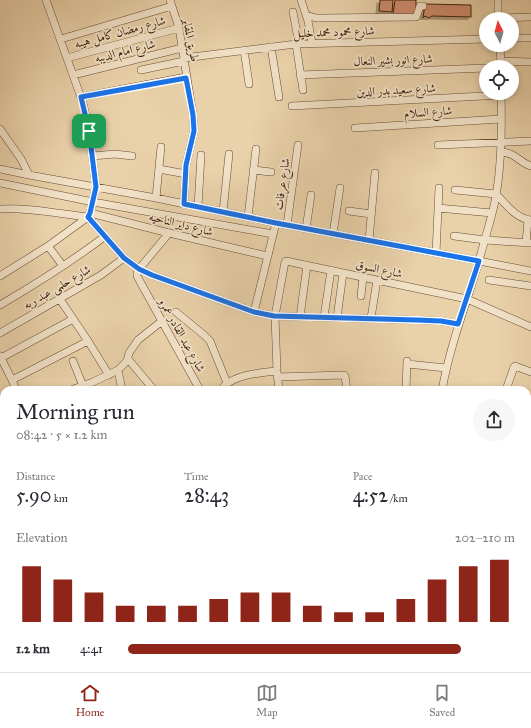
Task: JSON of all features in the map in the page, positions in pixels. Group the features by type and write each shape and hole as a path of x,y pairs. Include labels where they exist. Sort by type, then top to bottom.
{"street":[{"path":"0,276 48,246 89,215 96,187 88,124 81,97 46,0"},
{"path":"301,0 309,26 312,43"},
{"path":"498,0 498,12"},
{"path":"61,39 171,3"},
{"name":"طريق المقابر","path":"171,3 182,48 194,123 194,131 186,165 184,204"},
{"path":"306,15 316,18 416,17 420,6 423,6"},
{"path":"293,12 303,90"},
{"path":"519,17 531,17"},
{"name":"شارع رمضان كامل هيبه","path":"67,58 178,28"},
{"path":"519,38 531,38"},
{"name":"شارع محمود محمد خليل","path":"140,70 184,59 297,44 479,39"},
{"path":"271,47 279,97"},
{"name":"شارع امام الديبه","path":"73,75 182,48"},
{"path":"244,50 249,84"},
{"path":"519,63 531,62"},
{"name":"شارع انور بشير النعال","path":"300,74 479,68"},
{"path":"81,97 186,78"},
{"name":"شارع سعيد بدر الدين","path":"292,106 479,95"},
{"path":"443,386 458,324 479,261 496,194 501,152 502,100"},
{"name":"شارع السلام","path":"355,128 501,119"},
{"path":"0,128 2,137 21,159 29,175"},
{"path":"438,145 531,140"},
{"name":"شارع عرفات","path":"287,225 298,145"},
{"path":"156,198 161,147"},
{"path":"248,217 256,148"},
{"path":"501,152 512,154 531,166"},
{"path":"92,156 115,154 132,156"},
{"path":"223,212 229,154"},
{"path":"198,207 201,156"},
{"path":"0,169 156,198 306,229 531,270"},
{"path":"159,169 186,174"},
{"path":"254,170 271,172"},
{"path":"369,240 375,172"},
{"path":"0,183 93,202 273,234"},
{"path":"333,234 340,188"},
{"path":"436,253 439,188"},
{"path":"454,236 529,243 529,220 516,214 496,194 455,190"},
{"path":"306,229 312,196"},
{"path":"438,208 492,213"},
{"name":"شارع داير الناحيه","path":"0,209 18,209 89,215 268,256"},
{"path":"349,211 371,214"},
{"path":"89,215 104,237 124,258 139,269 254,312 274,316 441,321 458,324"},
{"path":"254,312 276,223"},
{"path":"139,269 169,233"},
{"path":"0,305 42,280 104,237"},
{"path":"48,246 62,266"},
{"name":"شارع حلمى عبد ربه","path":"0,333 101,275 124,258"},
{"name":"شارع السوق","path":"274,316 285,262 287,261 467,299 531,327"},
{"path":"300,317 308,265"},
{"name":"شارع عبد القادر عمرو","path":"139,269 137,273 138,279 198,386"},
{"path":"324,317 331,270"},
{"path":"337,318 343,273"},
{"path":"361,296 363,277"},
{"path":"371,318 377,280"},
{"path":"489,280 531,286"},
{"path":"59,298 109,375"},
{"path":"176,312 210,341 225,384 246,375 343,375 345,376 346,386"},
{"path":"274,316 278,386"},
{"path":"14,386 0,357 73,319"},
{"path":"73,361 83,386 109,375 118,370 127,361 129,353 138,340 162,321"},
{"path":"12,380 88,341"},
{"path":"128,359 151,386"},
{"path":"507,386 514,367 515,366 530,371 531,362"},
{"path":"406,386 407,363 446,368"},
{"path":"118,370 121,386"},
{"path":"93,382 94,386"}],"building":[{"path":"380,0 393,0 392,12 379,11"},
{"path":"395,0 416,0 416,14 393,14"},
{"path":"425,4 471,5 471,17 432,16 429,18 425,16 423,18"}],"route":[{"path":"186,78 193,115 194,131 186,165 184,204 276,223 479,261 458,324 441,321 274,316 254,312 139,269 130,264 124,258 88,217 96,187 89,131 81,97 186,78"}]}
